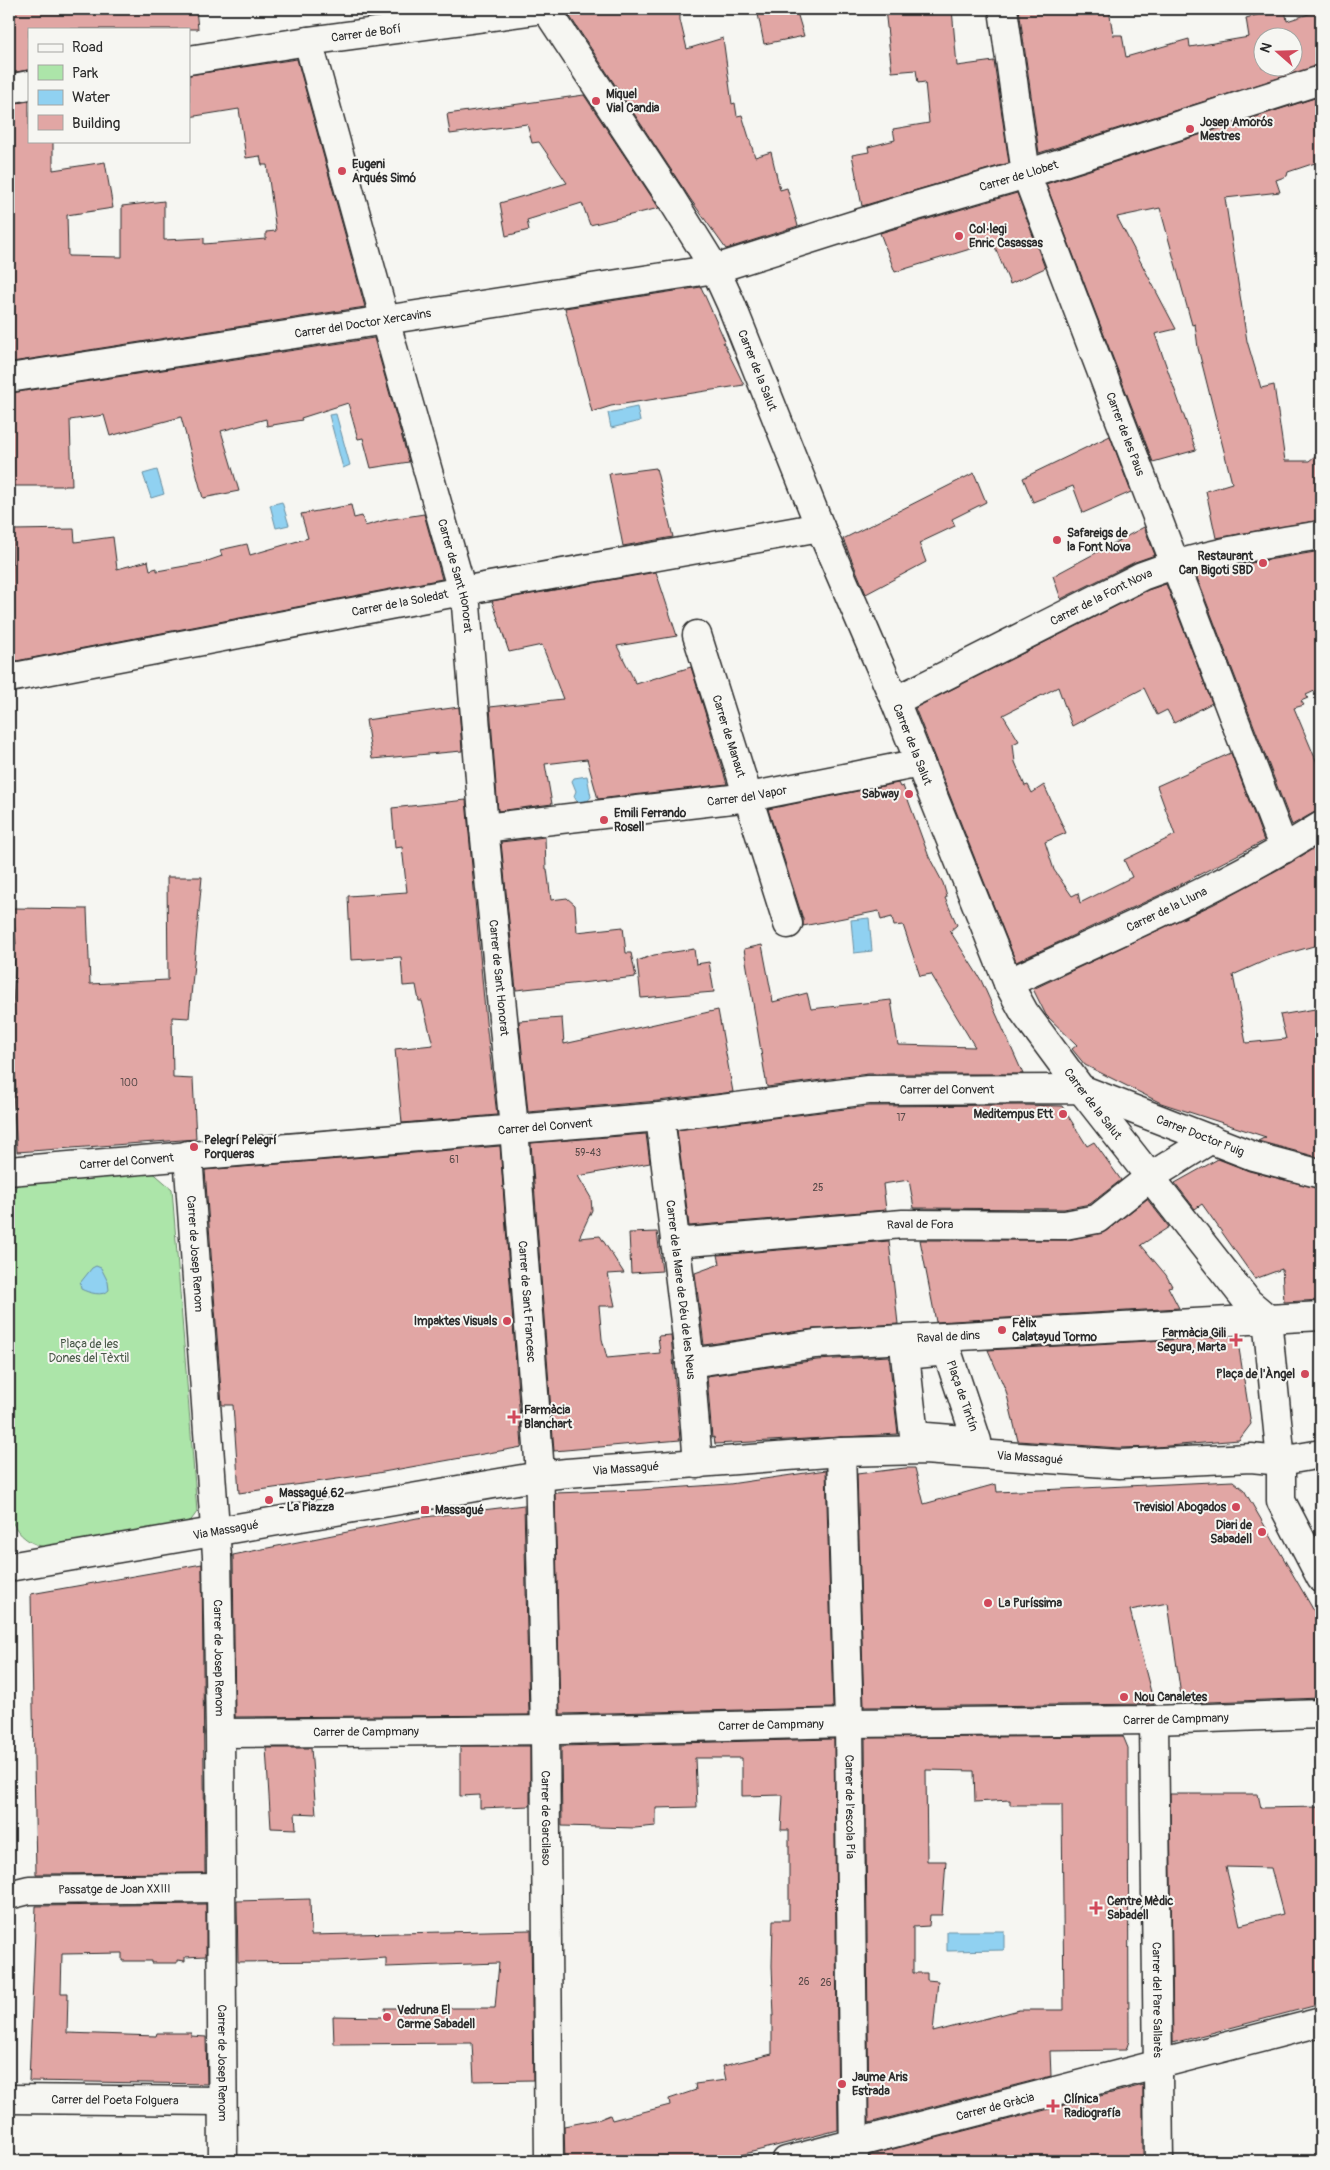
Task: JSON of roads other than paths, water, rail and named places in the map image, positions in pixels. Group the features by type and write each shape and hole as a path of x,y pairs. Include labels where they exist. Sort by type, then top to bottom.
{"street":[{"name":"Carrer de Bofí","path":"190,60 308,41 545,9"},
{"name":"Carrer de la Salut","path":"545,9 669,195 715,269 732,304 820,527 895,701 1008,983 1024,1012 1081,1089 1248,1302 1268,1318"},
{"name":"Carrer de les Paus","path":"1003,9 1022,175 1284,850"},
{"name":"Carrer de Sant Honorat","path":"308,41 384,320 466,605 484,828 514,1128"},
{"name":"Carrer de Llobet","path":"715,269 892,213 1022,175 1321,80"},
{"path":"9,88 28,85"},
{"name":"Carrer del Doctor Xercavins","path":"9,378 715,269"},
{"name":"Carrer de la Soledat","path":"9,678 462,591 820,527"},
{"name":"Carrer de la Font Nova","path":"895,701 1142,576 1174,564 1214,553 1321,535"},
{"name":"Carrer de Manaut","path":"697,635 788,924"},
{"name":"Carrer del Vapor","path":"484,828 749,796 920,763"},
{"name":"Carrer de la Lluna","path":"1008,983 1170,907 1284,850 1321,826"},
{"name":"Carrer del Convent","path":"9,1171 660,1116 868,1090 1081,1089"},
{"name":"Carrer Doctor Puig","path":"1081,1089 1253,1156 1321,1174"},
{"name":"Carrer de la Mare de Déu de les Neus","path":"660,1116 690,1363 698,1464"},
{"name":"Carrer de Sant Francesc","path":"514,1128 540,1476"},
{"name":"Raval de Fora","path":"676,1243 903,1224 1065,1225 1097,1219 1150,1177 1211,1139"},
{"name":"Carrer de Josep Renom","path":"188,1155 216,1531 220,1733 221,2101 223,2161"},
{"name":"Raval de dins","path":"690,1363 815,1344 1321,1316"},
{"path":"1268,1318 1281,1461 1281,1500 1321,1578"},
{"name":"Via Massagué","path":"9,1567 540,1476 841,1452 924,1450 1119,1464 1251,1458 1281,1461 1321,1454"},
{"name":"Carrer de l'escola Pía","path":"841,1452 849,1723 854,2152"},
{"name":"Carrer de Garcilaso","path":"540,1476 545,1730 549,2161"},
{"name":"Carrer de Campmany","path":"220,1733 545,1730 849,1723 1154,1720 1321,1714"},
{"name":"Carrer del Pare Sallarès","path":"1154,1720 1156,2065 1159,2161"},
{"name":"Passatge de Joan XXIII","path":"9,1895 29,1890 220,1888"},
{"name":"Carrer de Gràcia","path":"786,2161 854,2152 1156,2065 1321,2022"},
{"name":"Carrer del Poeta Folguera","path":"9,2099 221,2101"}],"water":[{"path":"637,407 640,421 611,428 608,413"},
{"path":"336,414 350,465 343,468 329,415"},
{"path":"157,470 164,494 151,498 143,474"},
{"path":"282,502 289,525 276,528 270,505"},
{"path":"587,776 591,797 586,803 582,804 574,796 576,791 572,781 574,778"},
{"path":"869,918 872,951 854,953 851,920"},
{"path":"96,1266 101,1268 108,1282 109,1290 100,1294 81,1289 80,1283 92,1268"},
{"path":"947,1931 1004,1931 1004,1950 947,1951"}],"place":[{"name":"Miquel Vial Candia","path":"596,101"},
{"name":"Josep Amorós Mestres","path":"1190,129"},
{"name":"Eugeni Arqués Simó","path":"342,171"},
{"name":"Col·legi Enric Casassas","path":"959,236"},
{"name":"Safareigs de la Font Nova","path":"1057,540"},
{"name":"Restaurant Can Bigoti SBD","path":"1263,563"},
{"name":"Sabway","path":"909,794"},
{"name":"Emili Ferrando Rosell","path":"604,820"},
{"name":"Meditempus Ett","path":"1063,1114"},
{"name":"Pelegrí Pelegrí Porqueras","path":"194,1147"},
{"name":"Impaktes Visuals","path":"507,1321"},
{"name":"Fèlix Calatayud Tormo","path":"1002,1330"},
{"name":"Farmàcia Gili Segura, Marta","path":"1236,1340"},
{"name":"Plaça de l'Àngel","path":"1305,1374"},
{"name":"Farmàcia Blanchart","path":"514,1417"},
{"name":"Massagué 62 - La Piazza","path":"269,1500"},
{"name":"Trevisiol Abogados","path":"1236,1507"},
{"name":"Massagué","path":"425,1510"},
{"name":"Diari de Sabadell","path":"1262,1532"},
{"name":"La Puríssima","path":"988,1603"},
{"name":"Nou Canaletes","path":"1124,1697"},
{"name":"Centre Mèdic Sabadell","path":"1096,1908"},
{"name":"Vedruna El Carme Sabadell","path":"387,2017"},
{"name":"Jaume Aris Estrada","path":"842,2084"},
{"name":"Clínica Radiografía","path":"1053,2106"}],"park label":[{"name":"Plaça de les Dones del Tèxtil","path":"89,1351"}]}
